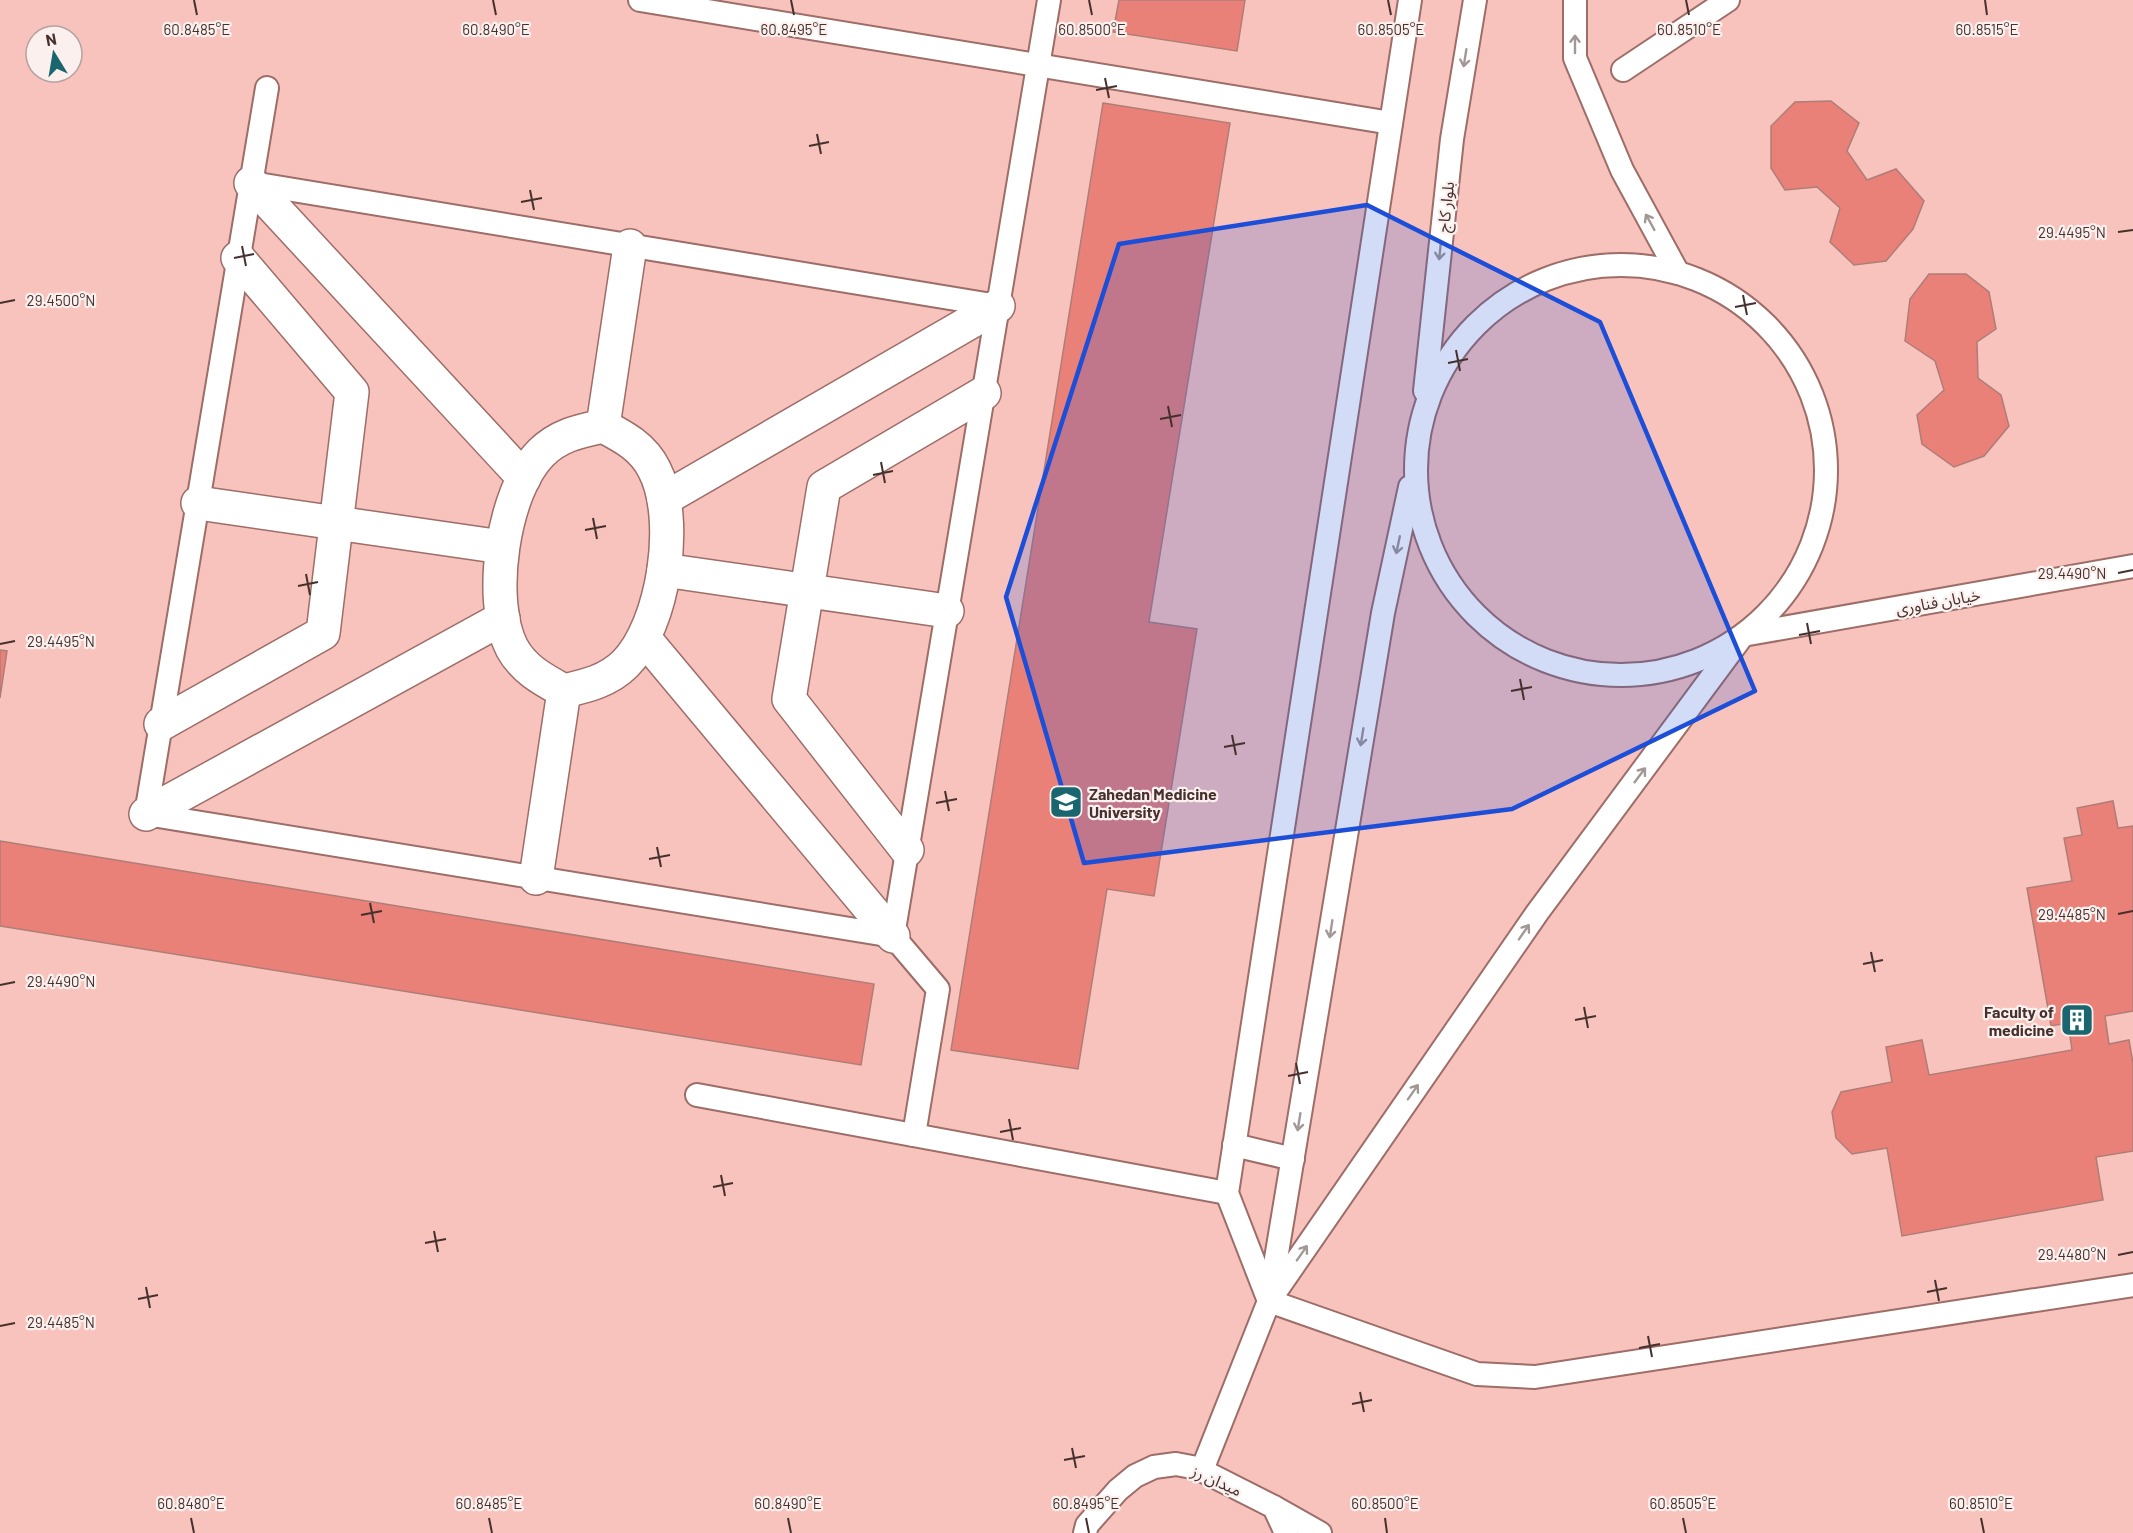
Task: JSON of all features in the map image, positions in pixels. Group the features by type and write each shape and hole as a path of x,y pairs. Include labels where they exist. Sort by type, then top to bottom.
{"street":[{"path":"251,183 524,478"},
{"path":"603,426 630,246"},
{"path":"161,724 323,633 352,392 238,258"},
{"path":"664,499 998,306"},
{"path":"907,850 789,699 824,487 984,393"},
{"path":"603,426 634,443 654,469 664,499 666,526 664,570 654,614 644,638 625,664 598,683 564,691 533,674 512,648 503,618 500,591 502,547 513,503 524,478 541,453 568,434 603,426"},
{"path":"198,503 502,547"},
{"path":"664,570 947,611"},
{"path":"146,814 503,618"},
{"path":"644,638 893,936"},
{"path":"536,878 564,691"}],"lane":[{"path":"640,0 1391,123"},
{"path":"893,936 1049,0"},
{"path":"1410,0 1227,1192 1269,1301 1477,1374 1535,1377 2133,1285"},
{"name":"بلوار کاج","path":"1422,414 1452,139 1475,0"},
{"path":"1575,0 1575,58 1622,170 1678,273"},
{"path":"1623,70 1728,0"},
{"path":"267,88 146,814 893,936 939,989 914,1135"},
{"path":"251,183 998,306"},
{"path":"1202,1470 1269,1301 1383,613 1414,467 1422,414 1440,372 1466,334 1501,303 1541,280 1586,268 1633,266 1678,273 1725,293 1765,324 1797,363 1818,409 1827,459 1823,509 1808,557 1780,601 1743,635 1537,913 1269,1301"},
{"path":"1414,467 1421,524 1444,576 1479,621 1526,654 1581,672 1637,675 1693,663 1743,635"},
{"name":"خیابان فناوری","path":"1743,635 2133,566"},
{"path":"697,1095 1227,1192"},
{"path":"1234,1145 1293,1159"},
{"name":"میدان رز","path":"1083,1530 1118,1490 1135,1476 1154,1467 1176,1464 1202,1470 1320,1533"},
{"path":"1274,1507 1286,1533"}],"highlighted area":[{"path":"1367,205 1600,322 1755,691 1512,809 1084,863 1006,597 1119,244"}],"building":[{"path":"1119,0 1245,0 1237,51 1113,32"},
{"path":"1831,101 1859,123 1847,151 1867,180 1896,169 1924,201 1913,229 1886,261 1854,265 1830,242 1840,208 1817,187 1785,190 1771,168 1771,126 1795,102"},
{"path":"1103,103 1230,123 1149,622 1197,629 1154,896 1107,889 1078,1069 951,1050"},
{"path":"1929,274 1966,274 1989,292 1996,329 1977,342 1978,378 2001,395 2009,426 1984,456 1954,467 1922,444 1917,415 1944,390 1935,361 1905,341 1910,299"},
{"path":"0,650 7,651 0,698"},
{"name":"Faculty of medicine","path":"2113,801 2118,828 2133,826 2133,1011 2105,1016 2109,1044 2129,1040 2133,1063 2133,1151 2096,1157 2103,1200 1902,1236 1887,1148 1852,1154 1836,1138 1832,1112 1841,1092 1892,1082 1886,1047 1922,1040 1929,1075 2072,1050 2068,1023 2051,1026 2027,888 2072,881 2064,838 2082,835 2077,808"},
{"path":"0,841 874,984 861,1065 0,926"}],"place":[{"name":"Zahedan Medicine University","path":"1066,802"},
{"name":"Faculty of medicine","path":"2077,1020"}]}
